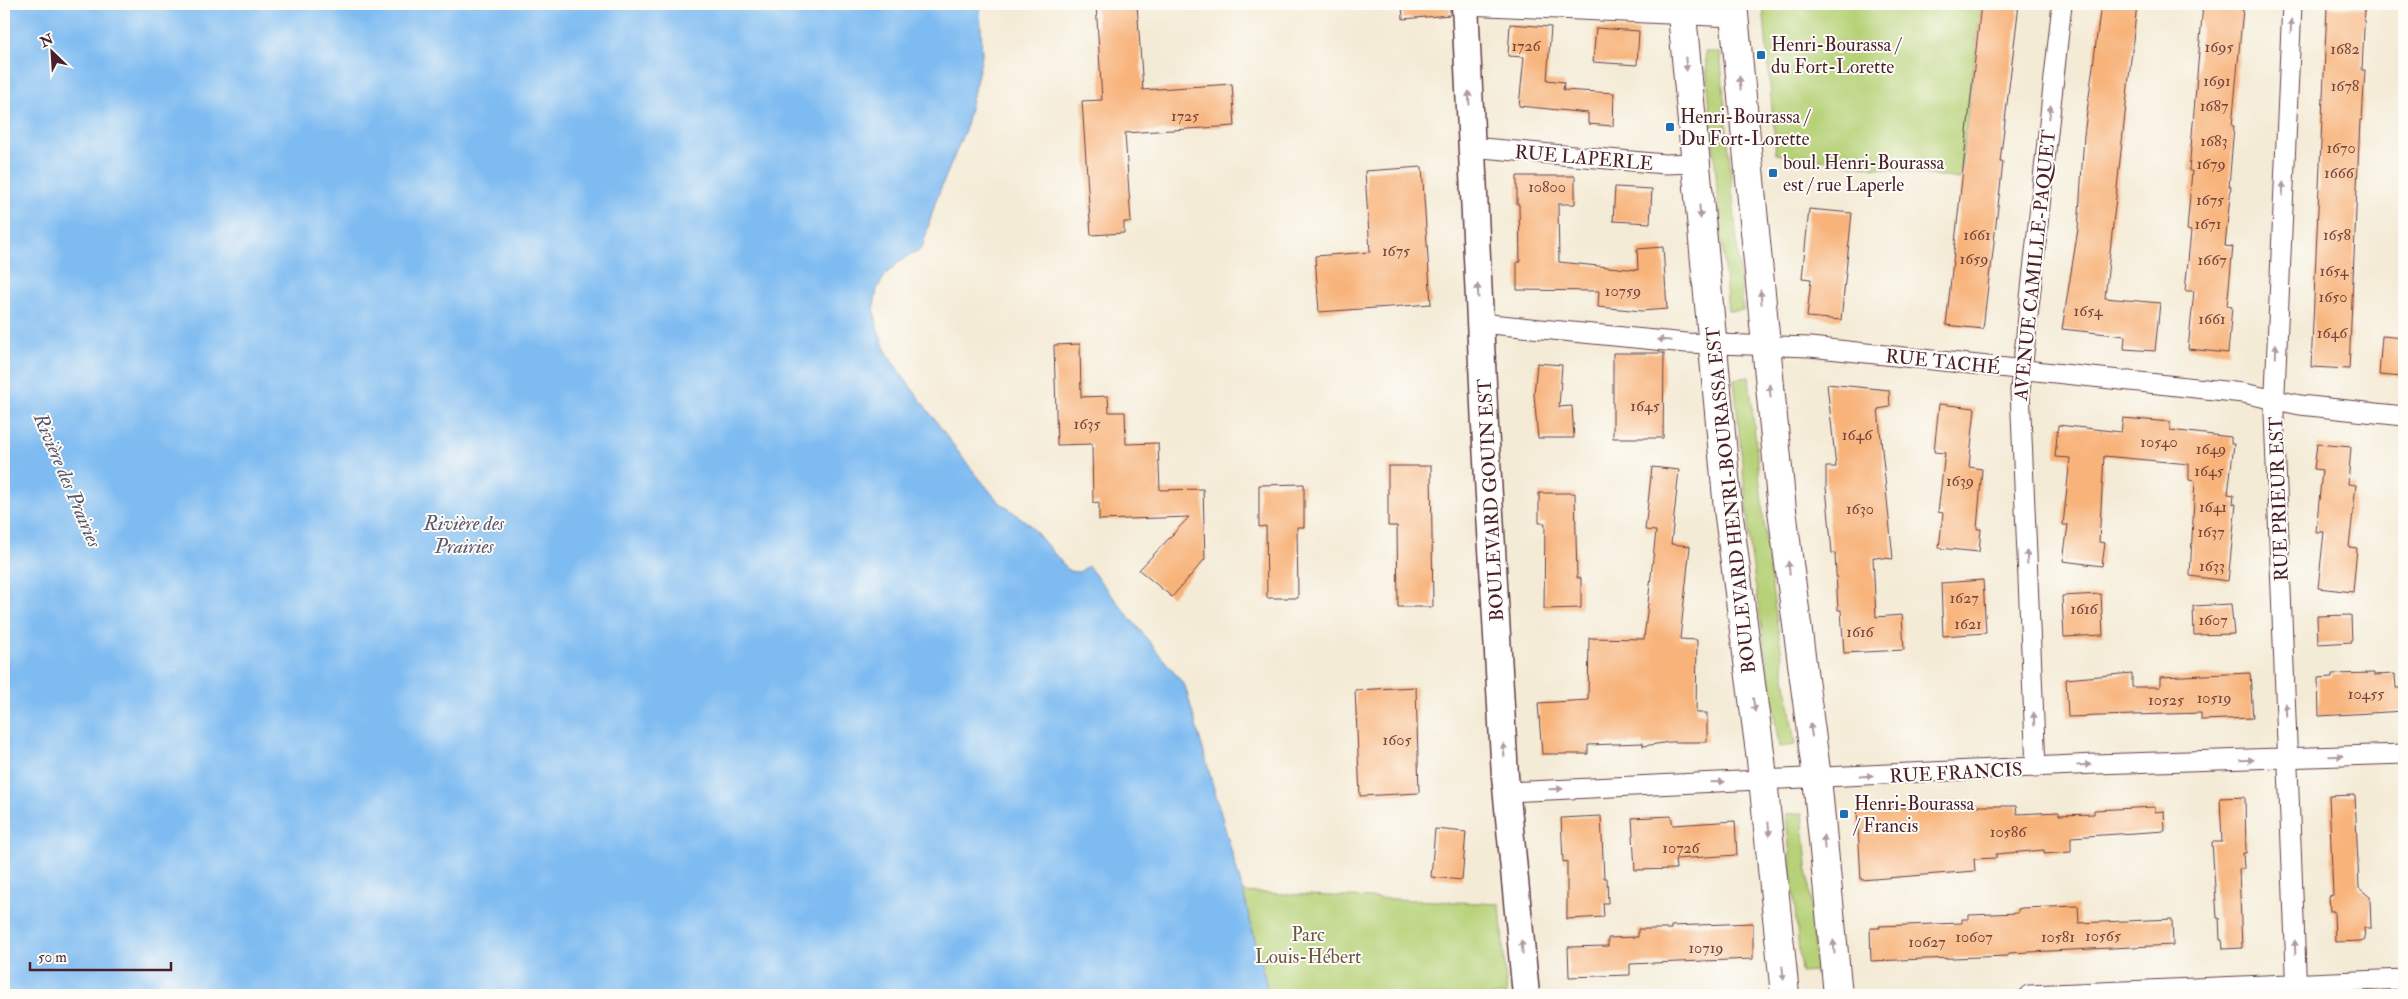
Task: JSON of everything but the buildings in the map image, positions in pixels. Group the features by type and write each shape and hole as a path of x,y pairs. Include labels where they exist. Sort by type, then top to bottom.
{"main road":[{"name":"BOULEVARD HENRI-BOURASSA EST","path":"1681,10 1730,536 1764,781 1786,995"},
{"path":"1733,10 1765,345 1788,558 1817,778 1838,995"}],"street":[{"path":"1465,4 1733,10"},
{"name":"BOULEVARD GOUIN EST","path":"1465,4 1480,323 1507,792 1526,995"},
{"name":"AVENUE CAMILLE-PAQUET","path":"2036,768 2020,398 2062,4"},
{"name":"RUE PRIEUR EST","path":"2292,4 2274,400 2296,990"},
{"name":"RUE LAPERLE","path":"1471,147 1665,164 1696,163"},
{"name":"RUE TACHÉ","path":"1480,323 1713,344 1810,347 2244,393 2300,405 2404,416"},
{"name":"RUE FRANCIS","path":"1507,792 2036,768 2404,754"},
{"path":"2029,995 2296,990 2404,979"}],"green space":[{"path":"1763,4 1981,4 1960,179 1776,154"},
{"path":"1705,52 1720,52 1743,310 1728,311"},
{"path":"1749,377 1768,561 1795,745 1779,747 1751,554 1734,379"},
{"path":"1802,813 1817,971 1801,972 1786,814"},
{"name":"Parc Louis-Hébert","path":"1243,892 1500,904 1507,995 1269,995"}],"water":[{"name":"Rivière des Prairies","path":"4,4 980,4 982,56 965,130 936,200 922,248 901,260 886,274 877,289 874,307 877,327 884,347 896,367 965,461 998,501 1028,523 1069,571 1079,572 1088,566 1185,686 1243,892 1269,995 4,995"}],"place":[{"name":"Henri-Bourassa / du Fort-Lorette","path":"1761,55"},
{"name":"Henri-Bourassa / Du Fort-Lorette","path":"1670,127"},
{"name":"boul. Henri-Bourassa est / rue Laperle","path":"1773,173"},
{"name":"Henri-Bourassa / Francis","path":"1844,814"}]}
